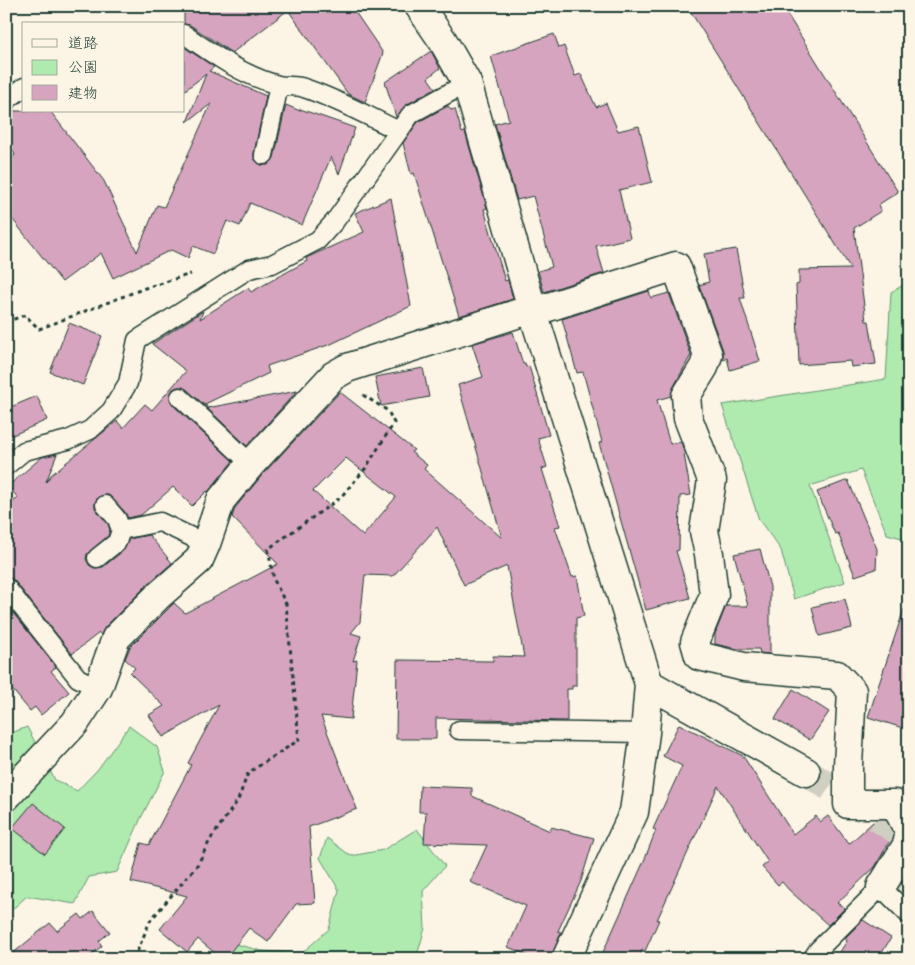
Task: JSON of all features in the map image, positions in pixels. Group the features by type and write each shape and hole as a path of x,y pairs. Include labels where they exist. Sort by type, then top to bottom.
{"street":[{"path":"419,6 443,41 466,83 532,311 650,684 634,812 566,959"},
{"path":"6,797 75,723 98,688 116,638 158,596 199,560 221,500 251,464 334,376 347,368 676,266 708,355 704,367 686,396 688,418 712,480 704,531 714,595 695,642 699,656 744,667 837,675 852,691 848,804 895,804 909,831"},
{"path":"650,684 806,772"},
{"path":"881,887 906,845 909,836"}],"lane":[{"path":"185,35 251,75 279,85 302,87 328,97 398,131"},
{"path":"6,466 24,451 68,440 90,430 111,411 128,383 137,340 249,269 272,264 318,240 335,221 411,114 466,83"},
{"path":"264,155 279,85"},
{"path":"6,101 22,89"},
{"path":"180,397 251,464"},
{"path":"97,558 117,542 121,530 116,519 105,506"},
{"path":"121,530 160,522 206,544"},
{"path":"6,588 78,678 98,688"},
{"path":"459,730 645,733"},
{"path":"812,959 818,950 881,887 909,915"}],"path":[{"path":"6,322 25,315 39,329 144,288 199,272"},
{"path":"134,959 150,922 198,864 210,840 238,800 248,773 299,740 286,604 274,580 268,549 340,498 365,469 394,423 388,411 334,376"}],"green space":[{"path":"909,282 909,540 887,534 861,470 810,486 845,582 794,599 781,550 759,520 722,405 886,379 891,292"},
{"path":"129,726 157,747 165,771 141,818 117,872 89,877 75,904 27,896 6,915 6,735 27,727 55,780 77,791 98,769"},
{"path":"417,829 445,866 423,891 425,928 416,959 212,959 220,940 262,951 302,953 329,929 339,890 320,858 327,838 351,856 383,850"}],"building":[{"path":"184,6 351,6 383,53 365,102 348,94 288,10 232,53 184,22"},
{"path":"687,6 782,6 898,192 878,205 881,211 854,228 866,321 869,321 876,364 851,367 850,361 799,365 796,285 799,284 799,270 851,269"},
{"path":"554,34 559,48 564,46 575,76 581,74 596,107 606,103 618,131 639,126 652,182 619,190 630,238 596,246 604,273 544,292 538,271 552,267 533,196 517,200 495,124 509,120 491,56"},
{"path":"185,48 214,67 209,71 266,96 254,153 254,159 261,165 268,165 274,158 286,105 355,128 339,174 331,157 302,225 250,203 240,226 227,221 213,254 193,246 188,258 171,250 113,278 101,253 62,282 6,211 6,162 15,155 6,137 6,111 51,112 104,181 137,252 157,205 164,207 211,104 187,122 206,74 185,90"},
{"path":"431,51 440,68 428,78 435,88 406,105 396,117 385,82"},
{"path":"448,106 451,110 455,109 462,133 465,132 487,208 484,209 505,281 508,280 513,299 459,316 414,173 411,174 403,143 418,122"},
{"path":"391,198 411,306 331,344 267,366 269,373 205,404 207,407 183,387 173,389 170,400 173,405 233,461 208,492 192,506 173,487 141,515 128,518 125,512 109,495 98,497 95,507 108,524 110,530 108,536 87,554 86,559 89,565 94,568 103,567 124,550 129,539 149,535 172,563 105,627 101,635 99,633 72,654 14,580 6,577 6,507 18,498 8,486 42,457 57,454 46,482 51,475 117,421 123,428 145,404 152,410 186,371 152,344 203,311 200,319 248,288 251,292 307,261 306,258 364,232 355,213"},
{"path":"736,249 745,298 740,298 760,361 730,370 727,358 723,360 723,350 699,285 709,282 704,254"},
{"path":"649,291 651,298 669,293 691,355 673,388 671,396 657,400 670,444 681,442 691,495 680,496 679,550 676,551 690,598 646,610 599,443 602,442 583,372 577,373 562,319"},
{"path":"69,323 102,336 83,385 50,372"},
{"path":"513,332 523,364 526,367 529,366 549,435 538,438 547,467 542,469 560,526 555,527 572,577 577,576 584,616 576,618 576,686 572,686 572,689 567,689 567,721 436,718 436,739 396,739 397,660 493,661 493,656 524,657 507,566 464,585 437,527 393,576 365,575 360,622 351,633 361,636 353,661 357,660 351,719 321,716 357,809 309,827 315,903 296,904 268,942 249,928 225,959 222,959 198,939 187,952 160,929 187,896 131,882 141,843 149,845 191,765 188,763 219,705 163,737 149,715 164,706 130,673 135,668 125,659 130,647 174,603 185,613 278,564 232,517 235,508 263,474 340,392 414,450 411,452 427,465 424,469 502,538 458,385 483,377 472,344","holes":["346,458 396,497 363,536 313,491"]},
{"path":"423,368 429,397 381,406 375,377"},
{"path":"297,391 247,446 207,408"},
{"path":"37,396 47,420 6,438 6,409"},
{"path":"848,480 877,549 876,569 855,576 838,533 835,534 817,492"},
{"path":"760,549 770,587 770,654 760,653 759,649 738,649 715,644 715,634 726,606 748,606 734,554"},
{"path":"845,599 852,628 819,636 812,607"},
{"path":"6,604 56,667 51,671 69,692 41,715 35,707 30,711 6,682"},
{"path":"904,609 909,610 909,730 868,717"},
{"path":"793,689 829,712 810,740 775,719"},
{"path":"679,724 743,756 793,834 816,816 820,822 828,816 849,844 873,822 893,835 875,867 837,903 845,908 828,925 782,882 778,885 762,867 768,862 718,786 657,920 659,920 645,951 642,950 638,959 600,959 644,861 656,830 653,829 682,766 663,756"},
{"path":"420,786 472,788 472,796 550,831 551,827 594,838 581,881 558,931 561,932 551,959 536,959 508,947 526,906 470,882 487,845 424,843 426,812 419,812"},
{"path":"33,803 65,829 45,854 12,828"},
{"path":"909,872 909,888 902,883"},
{"path":"93,911 110,932 99,941 102,946 86,959 6,959 50,923 57,931 79,914 83,919"},
{"path":"863,920 891,938 878,959 835,959 847,941 845,938"}],"tunnel":[{"path":"806,772 909,838"}]}
